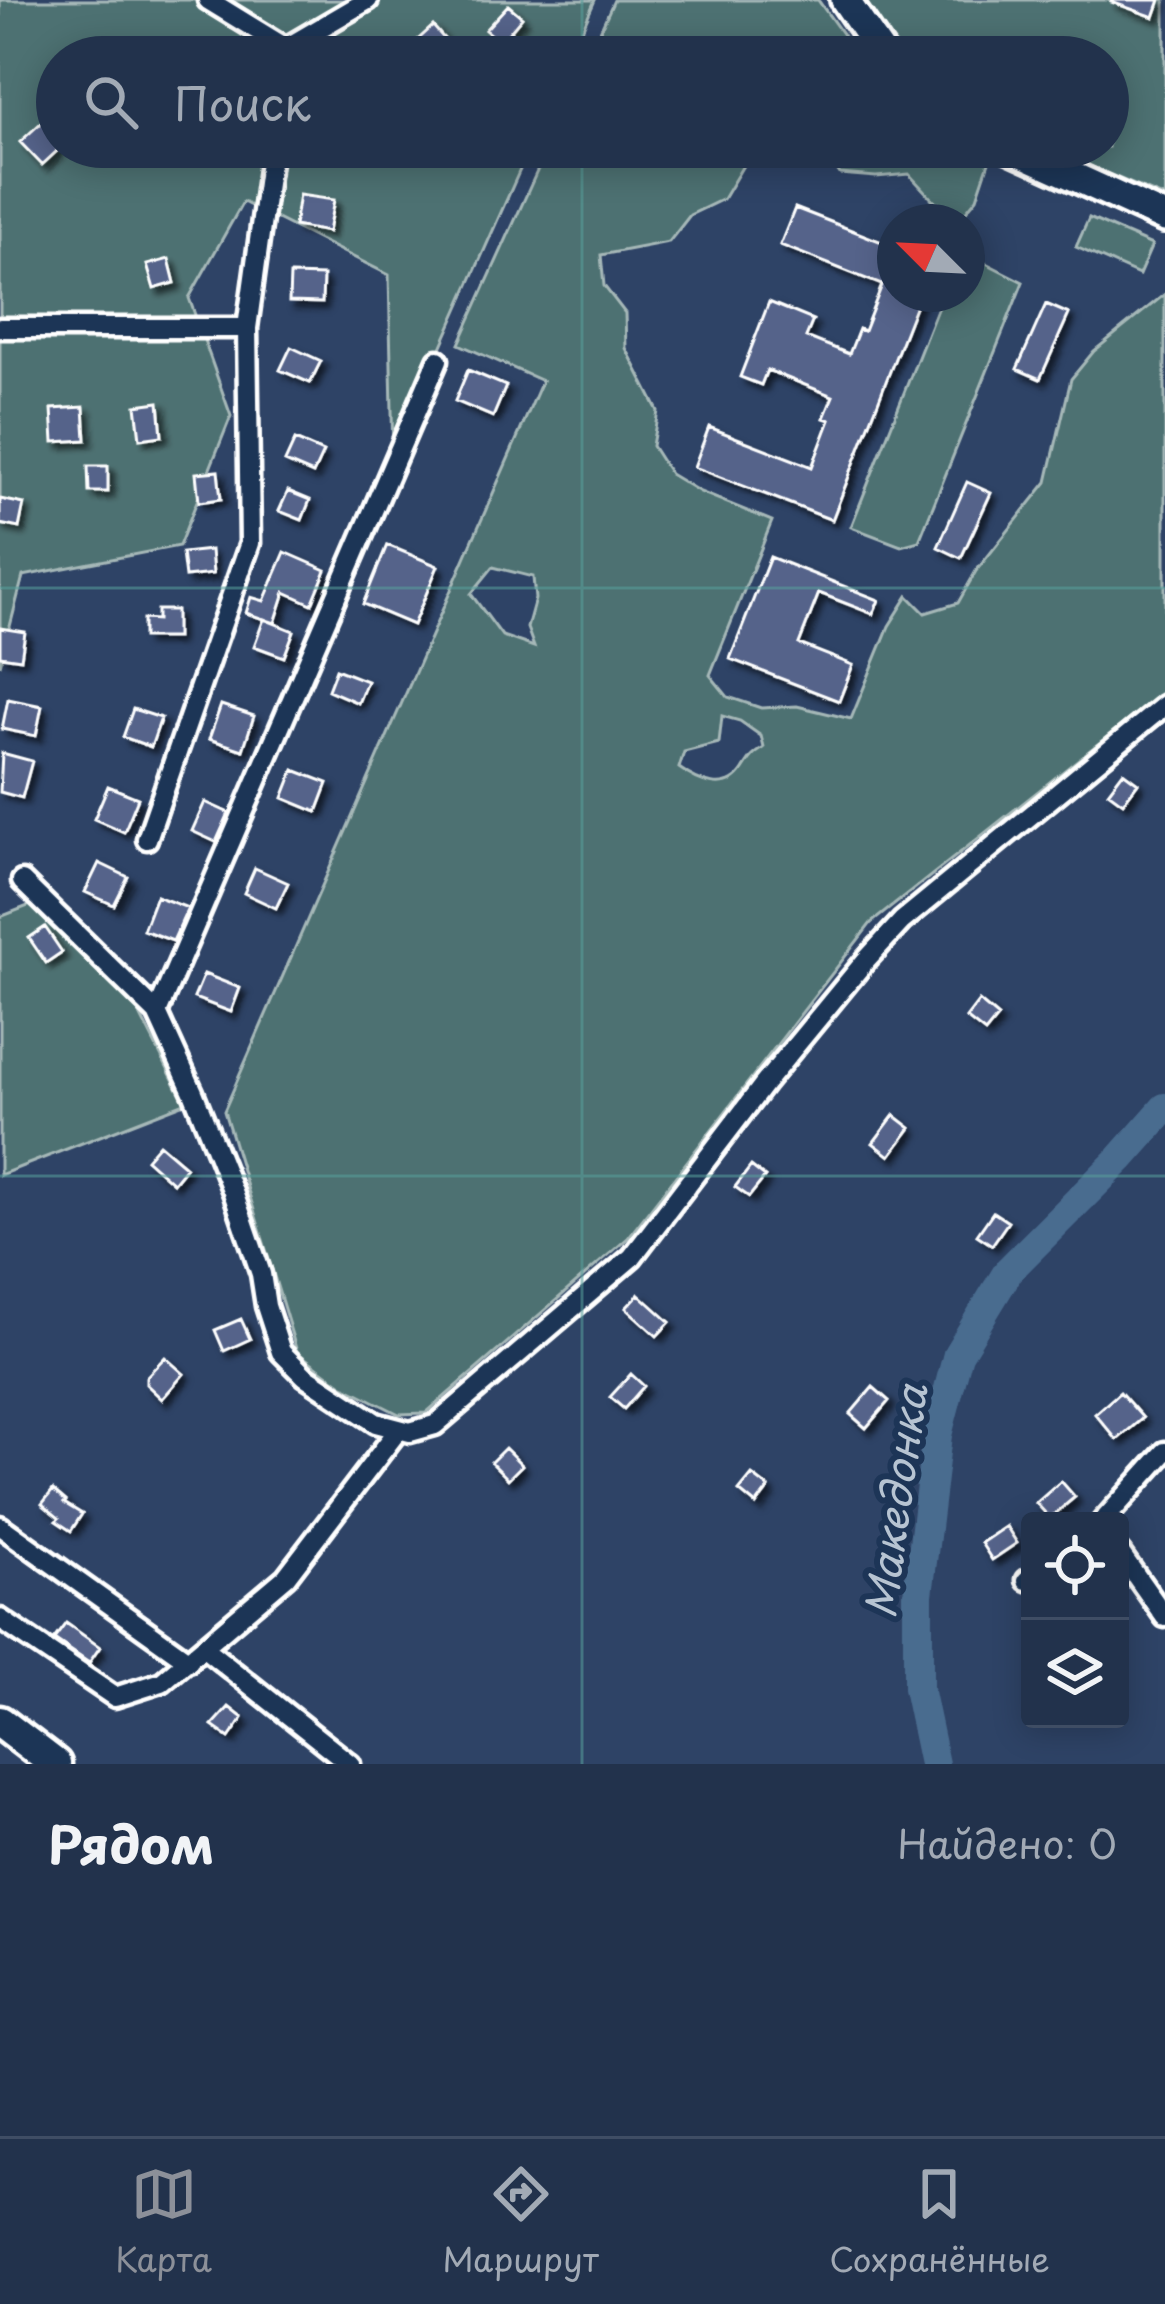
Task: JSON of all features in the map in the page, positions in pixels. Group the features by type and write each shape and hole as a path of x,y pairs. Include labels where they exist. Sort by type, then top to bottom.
{"main road":[{"path":"845,0 870,36"},
{"path":"1055,168 1165,218"},
{"path":"0,1722 55,1764"}],"street":[{"path":"208,0 261,36"},
{"path":"311,36 368,0"},
{"path":"147,839 250,543 247,328 269,168"},
{"path":"0,328 247,328"},
{"path":"157,1013 438,360"},
{"path":"22,881 157,1013 240,1213 281,1352 304,1376 376,1423 410,1432 435,1425 632,1256 764,1084 902,921 1165,705"},
{"path":"0,1618 115,1697 162,1682 286,1577 399,1429"},
{"path":"1111,1512 1165,1453"},
{"path":"0,1526 196,1654 350,1764"},
{"path":"1129,1563 1159,1596 1165,1617"}],"green space":[{"path":"0,0 595,0 579,36 36,36 36,168 521,168 393,456 389,275 243,202 189,298 231,416 179,546 23,576 0,665"},
{"path":"614,0 818,0 844,36 598,36"},
{"path":"856,0 1165,0 1165,198 1094,168 1129,168 1129,36 880,36"},
{"path":"539,168 741,168 723,199 690,215 669,242 601,255 604,286 625,313 626,348 658,411 652,446 670,474 700,492 772,521 710,675 728,697 761,708 797,706 851,719 889,626 908,596 925,613 958,603 976,571 1047,482 1071,379 1094,351 1165,294 1165,691 871,923 628,1238 426,1413 399,1414 342,1385 297,1352 224,1111 542,381 459,344","holes":["493,567 533,577 535,599 527,628 534,647 502,636 471,594","722,716 740,721 761,736 764,748 736,778 712,784 679,768 684,752 719,743"]},
{"path":"836,168 987,168 972,204 941,204 909,174 840,174"},
{"path":"1089,218 1152,245 1139,275 1076,247"},
{"path":"985,263 1023,282 919,541 901,546 851,527 936,312 985,312"},
{"path":"33,904 123,981 185,1103 0,1175 0,917"}],"building":[{"path":"1112,0 1160,0 1154,17"},
{"path":"508,5 522,17 506,36 492,36 485,30"},
{"path":"433,26 442,36 422,36"},
{"path":"36,127 36,159 20,142"},
{"path":"299,195 334,200 328,232 294,226"},
{"path":"795,208 877,240 877,283 780,245"},
{"path":"169,259 175,283 154,289 147,265"},
{"path":"290,275 323,276 322,303 289,302"},
{"path":"877,298 877,312 913,312 832,520 694,467 709,427 812,467 830,420 824,418 833,396 767,370 761,385 740,377 769,302 813,320 806,337 849,354 859,329 864,331"},
{"path":"1046,304 1069,314 1040,379 1017,369"},
{"path":"291,347 321,361 310,383 280,370"},
{"path":"468,370 506,386 493,417 455,401"},
{"path":"159,402 162,436 140,439 136,405"},
{"path":"84,407 86,440 54,442 52,409"},
{"path":"295,440 323,452 313,474 285,462"},
{"path":"88,466 108,466 108,492 89,492"},
{"path":"218,471 221,499 199,502 196,473"},
{"path":"967,482 991,493 961,558 938,547"},
{"path":"288,491 310,500 302,520 279,511"},
{"path":"0,499 24,504 19,528 0,524"},
{"path":"387,545 438,566 413,625 363,604"},
{"path":"211,550 213,574 185,577 182,553"},
{"path":"285,552 326,570 312,604 285,592 275,623 246,613 251,597 264,601"},
{"path":"770,557 879,600 873,614 819,593 799,644 853,665 839,701 730,659"},
{"path":"157,610 176,610 176,638 143,638 143,619 157,620"},
{"path":"264,619 294,631 284,657 254,646"},
{"path":"0,628 25,632 21,659 0,656"},
{"path":"336,669 367,681 358,703 328,690"},
{"path":"8,699 42,706 36,736 2,729"},
{"path":"221,705 254,716 243,750 209,739"},
{"path":"133,709 161,718 151,747 123,737"},
{"path":"2,753 32,761 22,798 0,792"},
{"path":"294,770 328,783 317,812 283,798"},
{"path":"1123,772 1138,783 1123,803 1108,792"},
{"path":"108,786 138,798 124,832 94,819"},
{"path":"205,802 229,813 216,842 192,831"},
{"path":"99,863 128,877 114,905 85,892"},
{"path":"255,868 288,883 276,908 244,893"},
{"path":"156,896 188,908 173,941 143,930"},
{"path":"45,927 62,952 46,963 29,938"},
{"path":"204,974 240,988 231,1012 194,998"},
{"path":"979,1001 998,1017 985,1033 966,1018"},
{"path":"894,1115 911,1128 890,1156 873,1143"},
{"path":"159,1144 186,1167 173,1183 146,1159"},
{"path":"751,1166 765,1177 749,1197 735,1187"},
{"path":"993,1212 1008,1222 992,1245 977,1235"},
{"path":"639,1294 670,1322 657,1336 626,1308"},
{"path":"241,1319 250,1339 224,1351 215,1330"},
{"path":"165,1357 184,1374 162,1399 146,1384 146,1377"},
{"path":"631,1374 644,1386 624,1409 610,1397"},
{"path":"873,1387 889,1401 866,1428 850,1414"},
{"path":"1120,1392 1143,1418 1117,1440 1095,1414"},
{"path":"505,1448 522,1465 508,1479 491,1462"},
{"path":"752,1475 769,1488 756,1505 739,1491"},
{"path":"1061,1481 1075,1497 1057,1512 1044,1512 1036,1503"},
{"path":"53,1490 82,1514 71,1531 42,1504"},
{"path":"1006,1526 1017,1543 992,1560 981,1543"},
{"path":"66,1623 100,1647 89,1663 54,1639"},
{"path":"229,1707 243,1718 229,1738 212,1726"}],"waterway":[{"name":"Македонка","path":"934,1764 918,1688 918,1595 937,1435 958,1354 1009,1270 1165,1108"}]}
